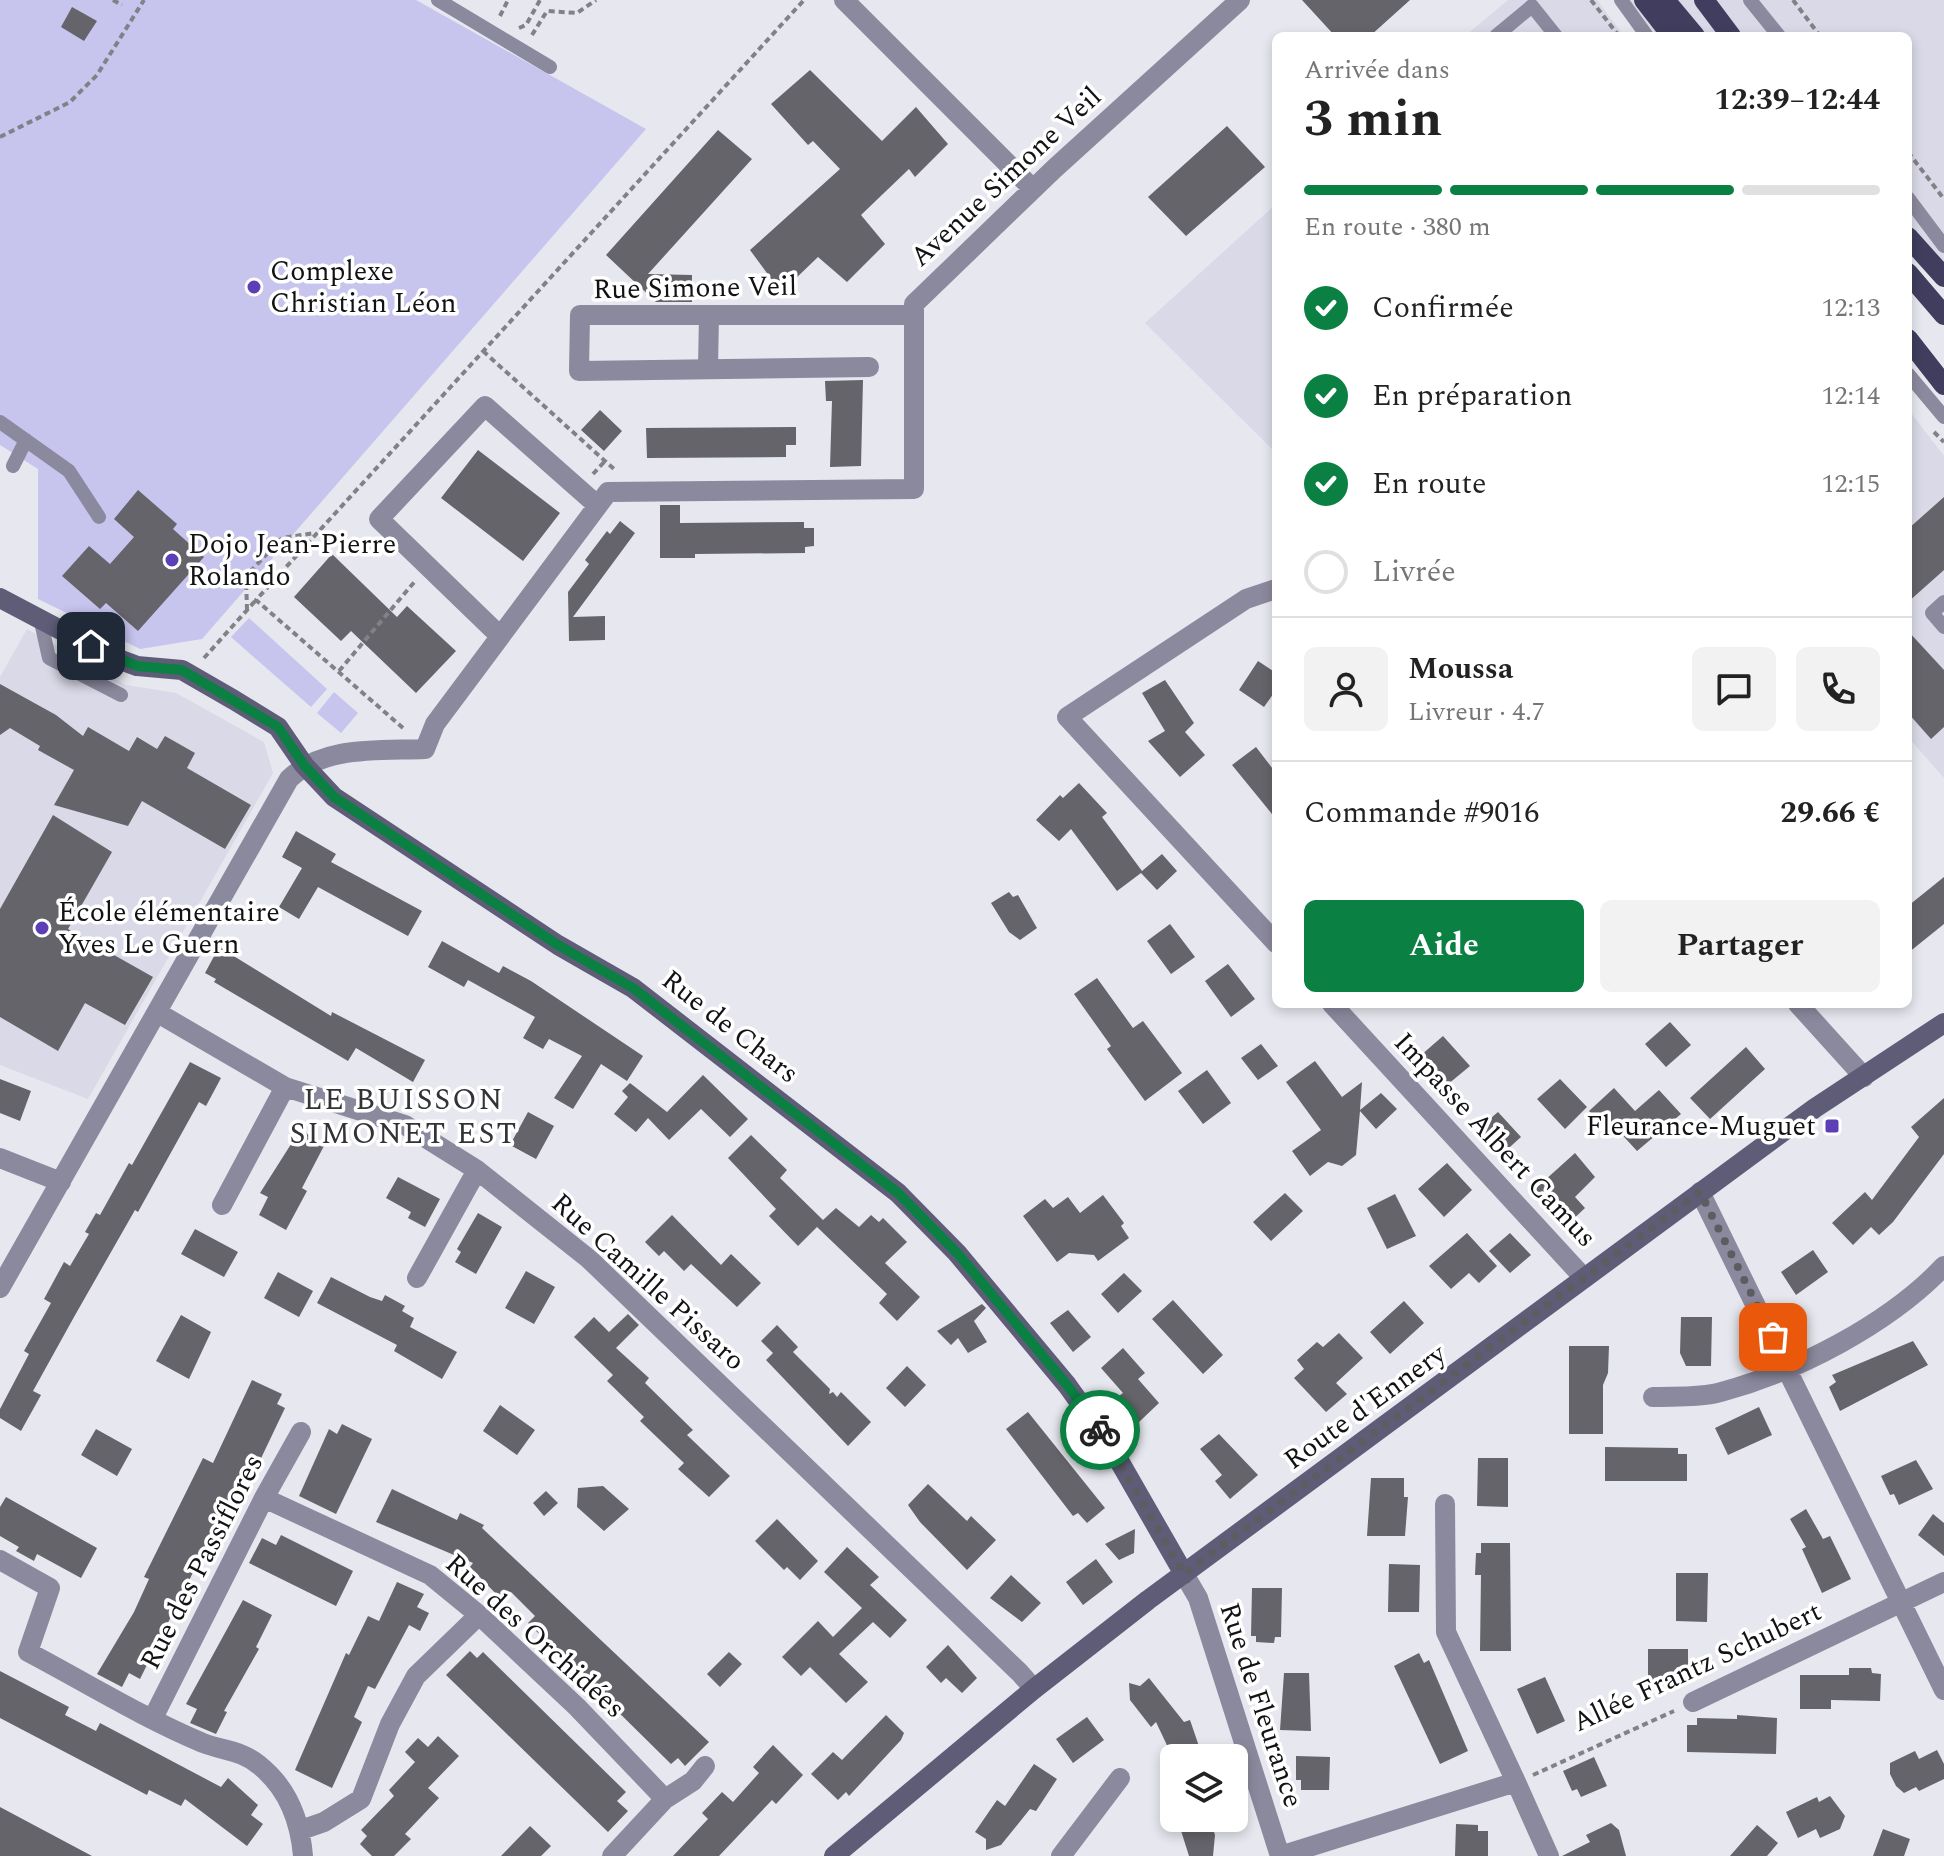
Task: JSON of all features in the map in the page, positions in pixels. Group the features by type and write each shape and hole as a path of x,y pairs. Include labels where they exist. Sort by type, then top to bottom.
{"main road":[{"path":"1644,0 1669,32"},
{"path":"1665,0 1692,32"},
{"path":"1704,0 1728,32"},
{"path":"1912,241 1944,277"},
{"path":"1912,278 1944,315"},
{"path":"1912,297 1944,334"},
{"path":"1912,344 1944,385"}],"street":[{"path":"844,0 1033,189"},
{"name":"Avenue Simone Veil","path":"914,315 914,304 921,296 1240,0"},
{"name":"Rue Simone Veil","path":"869,367 579,371 580,315 914,315"},
{"path":"708,368 709,315"},
{"path":"0,1288 280,794 304,765 361,751 425,749 435,724 608,492 914,489 914,315"},
{"path":"500,636 379,519 485,406 597,505"},
{"path":"1272,590 1246,599 1067,717 1272,939"},
{"name":"Rue de Chars","path":"0,598 41,622 137,666 160,666 190,674 278,727 304,765 334,797 558,945 633,988 898,1193 959,1255 1067,1385 1110,1445 1184,1574"},
{"name":"Impasse Albert Camus","path":"1336,1008 1584,1278"},
{"path":"1802,1008 1864,1077"},
{"name":"Rue Camille Pissaro","path":"158,1013 285,1087 405,1125 477,1170 589,1259 1034,1689"},
{"name":"Route d'Ennery","path":"834,1856 1034,1689 1184,1574 1700,1192 1944,1023"},
{"path":"222,1205 285,1087"},
{"path":"0,1158 61,1182"},
{"path":"417,1278 477,1170"},
{"path":"1700,1192 1788,1366 1944,1690"},
{"path":"1653,1397 1719,1393 1862,1333 1918,1293 1944,1266"},
{"name":"Rue des Passiflores","path":"153,1718 264,1498 301,1432"},
{"name":"Rue des Orchidées","path":"264,1498 430,1575 479,1615 577,1707 665,1799"},
{"path":"1445,1504 1446,1632 1549,1856"},
{"path":"0,1560 50,1588 28,1652 205,1744 238,1750 260,1765 286,1792 301,1830 303,1856"},
{"name":"Rue de Fleurance","path":"1184,1574 1198,1598 1280,1856"},
{"name":"Allée Frantz Schubert","path":"1693,1702 1944,1582"},
{"path":"301,1830 324,1822 361,1799 390,1724 416,1676 479,1615"},
{"path":"612,1856 665,1799 693,1781 705,1766"},
{"path":"1061,1856 1120,1778"},
{"path":"1280,1856 1516,1782"}],"lane":[{"path":"438,0 550,67"},
{"path":"1621,0 1644,32"},
{"path":"1750,0 1776,32"},
{"path":"1501,32 1532,6 1553,32"},
{"path":"1912,203 1944,246"},
{"path":"1912,379 1944,417"},
{"path":"0,422 69,471 99,517"},
{"path":"13,466 26,440"},
{"path":"1944,602 1932,613 1944,627"},
{"path":"41,622 49,658 121,695"}],"path":[{"path":"113,0 122,5"},
{"path":"0,137 70,102 97,75 144,0"},
{"path":"503,23 500,16 508,0"},
{"path":"510,27 526,25 540,0"},
{"path":"587,0 587,8"},
{"path":"524,51 547,11 577,13 596,0"},
{"path":"1591,0 1616,32"},
{"path":"1793,0 1817,32"},
{"path":"1912,157 1944,199"},
{"path":"483,351 621,475 620,490"},
{"path":"247,610 246,576 282,538 318,532"},
{"path":"338,671 428,567"},
{"path":"190,674 256,600"},
{"name":"Allée Frantz Schubert","path":"1516,1782 1693,1702"}],"shaded area":[{"name":"Complexe Christian Léon","path":"0,0 416,0 646,129 202,639 140,649 38,599 38,469 0,445"},
{"path":"1508,0 1597,0 1621,32 1470,32"},
{"path":"1617,0 1944,0 1944,275 1912,248 1912,32 1654,32"},
{"path":"1272,208 1272,449 1145,323"},
{"path":"1912,414 1944,456 1944,778 1912,742"},
{"path":"249,618 327,689 311,707 231,637"},
{"path":"27,629 126,685 176,693 264,742 273,773 88,1099 0,1065 0,677"},
{"path":"334,692 358,713 341,733 317,713"}],"building":[{"path":"1302,0 1410,0 1374,32 1331,32"},
{"path":"72,7 97,21 84,41 61,27"},
{"path":"810,70 882,141 916,107 948,144 915,177 909,169 861,215 885,244 847,282 818,257 793,281 772,280 750,250 840,169 813,141 808,145 771,104"},
{"path":"1227,126 1265,167 1186,236 1148,197"},
{"path":"718,130 752,159 648,274 692,275 692,302 656,302 606,255"},
{"path":"863,380 861,466 830,467 832,401 826,401 825,381"},
{"path":"600,410 622,431 604,451 581,430"},
{"path":"796,427 796,445 786,445 786,457 647,458 646,428"},
{"path":"478,450 560,513 523,561 441,498"},
{"name":"Dojo Jean-Pierre Rolando","path":"138,490 177,524 173,529 204,557 138,631 106,603 100,609 62,576 89,546 110,564 134,537 114,519"},
{"path":"1944,497 1944,570 1912,598 1912,525"},
{"path":"660,505 680,505 680,523 804,522 804,528 814,528 814,546 805,547 805,553 695,554 695,558 660,558"},
{"path":"620,521 635,533 573,617 605,616 605,640 569,641 568,592 589,564 585,560 607,531 610,534"},
{"path":"332,554 397,617 407,606 456,651 416,693 351,631 341,641 294,597"},
{"path":"1912,635 1944,670 1944,727 1931,739 1912,718"},
{"path":"1258,661 1272,670 1272,696 1264,707 1239,690"},
{"path":"1165,680 1194,723 1185,732 1205,755 1180,777 1148,741 1165,731 1142,693"},
{"path":"0,684 56,715 83,736 88,727 129,751 137,737 157,749 165,736 195,753 187,768 251,805 225,849 142,801 128,826 54,805 74,770 38,750 40,746 10,728 0,735"},
{"path":"1256,747 1272,768 1272,814 1232,765"},
{"path":"1079,783 1107,813 1102,817 1142,871 1162,854 1177,871 1157,890 1141,873 1117,891 1071,829 1059,841 1036,820 1060,795 1063,798"},
{"path":"53,815 112,852 68,929 153,977 125,1025 85,1003 58,1051 0,1017 0,909"},
{"path":"296,831 336,854 331,862 422,911 408,936 318,887 299,919 279,907 302,868 282,857"},
{"path":"1944,877 1944,924 1912,950 1912,903"},
{"path":"1009,892 1013,897 1018,895 1037,928 1020,940 1009,932 991,903"},
{"path":"1170,924 1195,957 1171,974 1147,941"},
{"path":"442,941 499,973 503,966 531,981 643,1056 627,1081 601,1064 573,1109 554,1098 582,1056 549,1039 543,1049 523,1038 535,1017 468,980 464,987 428,967"},
{"path":"219,947 331,1016 332,1012 425,1060 413,1082 356,1048 348,1061 214,982 216,979 205,973"},
{"path":"1228,964 1255,999 1231,1017 1205,981"},
{"path":"1097,978 1133,1028 1143,1021 1182,1073 1145,1101 1107,1049 1111,1046 1074,994"},
{"path":"1670,1022 1691,1045 1666,1067 1645,1044"},
{"path":"1443,1036 1470,1066 1447,1085 1420,1056"},
{"path":"1261,1044 1278,1066 1258,1080 1241,1058"},
{"path":"1746,1047 1765,1069 1710,1119 1690,1098"},
{"path":"1315,1061 1342,1097 1362,1082 1360,1110 1381,1093 1397,1109 1376,1129 1360,1111 1356,1155 1342,1166 1328,1162 1310,1176 1292,1151 1321,1130 1286,1082"},
{"path":"190,1062 221,1078 206,1106 199,1102 138,1212 135,1210 74,1317 33,1391 41,1395 21,1431 0,1418 0,1409 29,1354 24,1351 51,1303 44,1299 64,1262 70,1266 89,1234 85,1232 96,1213 100,1215 129,1163 132,1165"},
{"path":"1207,1070 1231,1103 1203,1124 1178,1091"},
{"path":"703,1075 748,1119 730,1137 701,1109 669,1140 648,1118 636,1132 614,1114 628,1097 622,1091 630,1083 667,1112"},
{"path":"0,1079 31,1091 20,1121 0,1113"},
{"path":"1560,1079 1587,1107 1565,1129 1537,1099"},
{"path":"1614,1088 1635,1111 1659,1090 1681,1114 1637,1151 1614,1126 1608,1132 1589,1111"},
{"path":"1944,1098 1944,1154 1893,1222 1879,1235 1871,1227 1853,1245 1832,1223 1865,1192 1872,1200 1919,1137 1911,1127"},
{"path":"528,1112 554,1126 536,1159 510,1145"},
{"path":"1498,1112 1521,1137 1501,1155 1478,1129"},
{"path":"300,1130 325,1144 302,1188 307,1191 286,1230 259,1215 268,1197 260,1193"},
{"path":"751,1135 787,1170 780,1178 823,1220 836,1208 859,1227 871,1215 879,1222 883,1218 907,1242 885,1263 920,1297 897,1321 879,1303 887,1294 817,1227 798,1246 769,1216 776,1209 728,1158"},
{"path":"1575,1153 1595,1177 1575,1197 1585,1208 1566,1226 1534,1190"},
{"path":"1447,1163 1472,1190 1444,1217 1418,1189"},
{"path":"398,1177 440,1199 425,1227 408,1218 411,1212 386,1198"},
{"path":"1285,1193 1303,1211 1271,1241 1253,1222"},
{"path":"1395,1194 1416,1236 1387,1249 1367,1208"},
{"path":"1103,1195 1124,1223 1121,1226 1129,1238 1098,1261 1094,1255 1069,1253 1057,1262 1023,1216 1045,1199 1053,1208 1068,1197 1080,1213"},
{"path":"478,1213 502,1227 476,1274 455,1262 461,1252 457,1249"},
{"path":"672,1215 721,1265 731,1254 761,1283 737,1307 691,1264 684,1271 664,1251 659,1256 645,1242"},
{"path":"195,1229 238,1252 224,1277 181,1254"},
{"path":"1467,1233 1497,1266 1479,1283 1469,1273 1451,1289 1429,1266"},
{"path":"1510,1233 1531,1255 1510,1273 1489,1251"},
{"path":"1813,1250 1828,1272 1796,1295 1781,1272"},
{"path":"526,1271 555,1287 534,1324 505,1308"},
{"path":"278,1272 313,1291 299,1317 264,1298"},
{"path":"1124,1273 1142,1291 1118,1313 1101,1294"},
{"path":"331,1277 370,1297 382,1301 385,1295 405,1306 402,1311 414,1318 410,1327 457,1352 442,1379 394,1351 397,1345 317,1303"},
{"path":"1173,1300 1223,1355 1203,1374 1152,1319"},
{"path":"1404,1301 1424,1323 1390,1354 1370,1332"},
{"path":"982,1304 986,1308 974,1321 987,1342 968,1353 958,1338 951,1345 937,1331"},
{"path":"1068,1310 1091,1337 1073,1352 1050,1323"},
{"path":"628,1314 639,1325 616,1348 649,1378 645,1383 693,1430 687,1435 730,1476 709,1497 678,1469 684,1463 640,1421 644,1417 607,1381 613,1375 574,1337 594,1317 609,1332"},
{"path":"181,1315 211,1332 189,1379 156,1361"},
{"path":"1681,1317 1712,1317 1711,1366 1686,1366 1680,1353"},
{"path":"777,1325 798,1347 793,1352 830,1389 829,1394 833,1392 837,1397 841,1392 871,1422 848,1446 766,1360 773,1353 761,1341"},
{"path":"1339,1333 1363,1358 1336,1383 1347,1394 1326,1412 1294,1378 1304,1369 1297,1360 1317,1342 1323,1347"},
{"path":"1913,1341 1928,1365 1840,1411 1829,1387 1836,1382 1832,1375"},
{"path":"1569,1346 1609,1346 1608,1373 1603,1385 1603,1434 1569,1434"},
{"path":"1123,1348 1145,1373 1138,1379 1159,1403 1138,1423 1116,1398 1123,1393 1101,1368"},
{"path":"907,1366 926,1385 905,1407 886,1388"},
{"path":"252,1380 282,1394 277,1404 285,1408 254,1473 245,1468 140,1679 129,1673 122,1687 97,1674 134,1612 149,1579 144,1577 203,1458 213,1463"},
{"path":"500,1405 535,1430 517,1455 483,1431"},
{"path":"1759,1407 1772,1435 1728,1455 1715,1428"},
{"path":"1028,1412 1105,1508 1087,1523 1078,1513 1073,1516 1006,1429"},
{"path":"342,1424 372,1439 336,1514 299,1496 329,1429 337,1434"},
{"path":"96,1429 132,1449 117,1476 81,1455"},
{"path":"1219,1434 1258,1475 1230,1499 1215,1481 1222,1475 1200,1449"},
{"path":"1605,1447 1678,1448 1678,1454 1687,1454 1687,1481 1605,1481"},
{"path":"1478,1458 1508,1458 1508,1507 1477,1506"},
{"path":"1916,1460 1933,1489 1899,1505 1881,1476"},
{"path":"1371,1478 1404,1478 1404,1497 1408,1497 1405,1536 1367,1536"},
{"path":"928,1484 967,1521 971,1516 996,1540 967,1570 920,1522 908,1505"},
{"path":"603,1486 629,1509 604,1531 577,1507 578,1488"},
{"path":"392,1489 457,1520 460,1513 484,1525 482,1528 709,1742 685,1766 678,1758 671,1764 528,1623 535,1616 511,1592 502,1600 470,1567 473,1563 376,1522"},
{"path":"546,1491 558,1503 544,1516 533,1503"},
{"path":"6,1497 97,1548 81,1578 37,1554 34,1561 16,1551 19,1547 0,1536 0,1507"},
{"path":"1806,1509 1823,1539 1830,1536 1851,1579 1822,1593 1802,1549 1806,1547 1790,1519"},
{"path":"1933,1514 1944,1523 1944,1556 1918,1535"},
{"path":"777,1519 818,1561 800,1580 787,1567 784,1570 755,1541"},
{"path":"1135,1529 1134,1553 1119,1560 1105,1544"},
{"path":"281,1535 353,1571 336,1606 249,1563 262,1538 276,1545"},
{"path":"1481,1543 1510,1543 1511,1651 1480,1651 1481,1575 1475,1575 1476,1553 1481,1553"},
{"path":"847,1547 879,1577 870,1585 907,1620 890,1638 873,1622 839,1654 868,1682 846,1703 810,1667 801,1676 782,1657 818,1621 833,1637 862,1608 824,1572"},
{"path":"1096,1559 1113,1582 1083,1605 1066,1582"},
{"path":"1389,1564 1420,1565 1419,1612 1388,1612"},
{"path":"1676,1573 1708,1573 1707,1622 1676,1621"},
{"path":"1011,1575 1041,1603 1022,1622 990,1598"},
{"path":"397,1582 424,1594 417,1607 429,1613 420,1631 409,1625 375,1689 368,1686 354,1717 362,1722 332,1788 295,1770 346,1653 349,1655 368,1616 379,1621"},
{"path":"1252,1588 1282,1588 1281,1637 1275,1637 1274,1643 1256,1642 1256,1636 1251,1636"},
{"path":"243,1600 272,1615 256,1647 259,1649 224,1711 227,1712 216,1734 190,1723 197,1709 186,1704"},
{"path":"948,1645 977,1678 962,1693 946,1678 941,1683 926,1667"},
{"path":"1648,1649 1688,1649 1688,1671 1682,1671 1682,1681 1648,1682"},
{"path":"470,1651 477,1658 483,1652 626,1792 617,1801 628,1811 608,1832 446,1675"},
{"path":"729,1652 742,1664 720,1687 707,1674"},
{"path":"1419,1653 1424,1663 1429,1660 1468,1751 1440,1764 1394,1666"},
{"path":"1849,1668 1871,1668 1872,1673 1881,1674 1880,1701 1831,1700 1831,1709 1800,1709 1800,1675 1849,1675"},
{"path":"0,1671 69,1707 65,1715 96,1731 100,1723 221,1787 228,1778 258,1805 251,1815 263,1824 247,1846 185,1799 181,1806 149,1790 147,1795 0,1718"},
{"path":"1284,1673 1309,1673 1311,1731 1280,1730"},
{"path":"1545,1677 1565,1721 1537,1734 1517,1689"},
{"path":"1149,1678 1184,1722 1190,1720 1198,1744 1166,1744 1156,1722 1151,1727 1130,1700 1129,1683 1140,1686"},
{"path":"886,1715 904,1733 901,1740 849,1796 846,1792 838,1800 811,1774 833,1752 842,1760"},
{"path":"1737,1715 1777,1718 1776,1754 1687,1752 1687,1725 1697,1725 1697,1718 1737,1719"},
{"path":"1087,1717 1104,1740 1073,1763 1056,1739"},
{"path":"438,1736 459,1756 428,1788 439,1798 405,1834 411,1839 394,1856 372,1856 360,1844 367,1836 361,1830 394,1796 389,1790 415,1762 405,1752 418,1738 428,1747"},
{"path":"773,1745 803,1775 776,1804 772,1800 719,1856 673,1856 708,1819 702,1813 722,1792 733,1802 759,1773 753,1767"},
{"path":"1937,1750 1944,1764 1944,1779 1919,1791 1916,1787 1904,1793 1896,1786 1890,1774 1890,1763 1915,1751 1919,1759"},
{"path":"1296,1756 1330,1757 1329,1790 1301,1790 1301,1780 1296,1780"},
{"path":"1594,1757 1607,1786 1581,1797 1577,1789 1572,1791 1563,1771"},
{"path":"1034,1764 1057,1779 1036,1811 1030,1809 1001,1845 986,1850 986,1839 975,1832 997,1800 1005,1806"},
{"path":"1830,1796 1845,1816 1840,1829 1820,1838 1816,1829 1798,1838 1786,1812 1817,1797 1819,1802"},
{"path":"0,1807 92,1856 0,1856"},
{"path":"1611,1823 1619,1830 1626,1856 1562,1856 1590,1842 1586,1835"},
{"path":"1456,1824 1478,1825 1478,1831 1488,1831 1488,1856 1455,1856"},
{"path":"1757,1825 1778,1843 1767,1856 1730,1856"},
{"path":"530,1826 551,1846 541,1856 501,1856"},
{"path":"1883,1829 1910,1839 1904,1856 1873,1856"},
{"path":"1181,1832 1214,1832 1213,1856 1189,1856"}],"way so far":[{"path":"1100,1430 1184,1574 1700,1192 1773,1337"}],"place":[{"name":"Complexe Christian Léon","path":"254,287"},
{"name":"Dojo Jean-Pierre Rolando","path":"172,560"},
{"name":"École élémentaire Yves Le Guern","path":"42,928"},
{"name":"Fleurance-Muguet","path":"1832,1126"}],"district":[{"name":"LE BUISSON SIMONET EST","path":"404,1117"}],"route":[{"path":"91,646 137,666 182,670 278,727 304,765 334,797 558,945 633,988 675,1019 898,1193 959,1255 1067,1385 1100,1430"}]}
